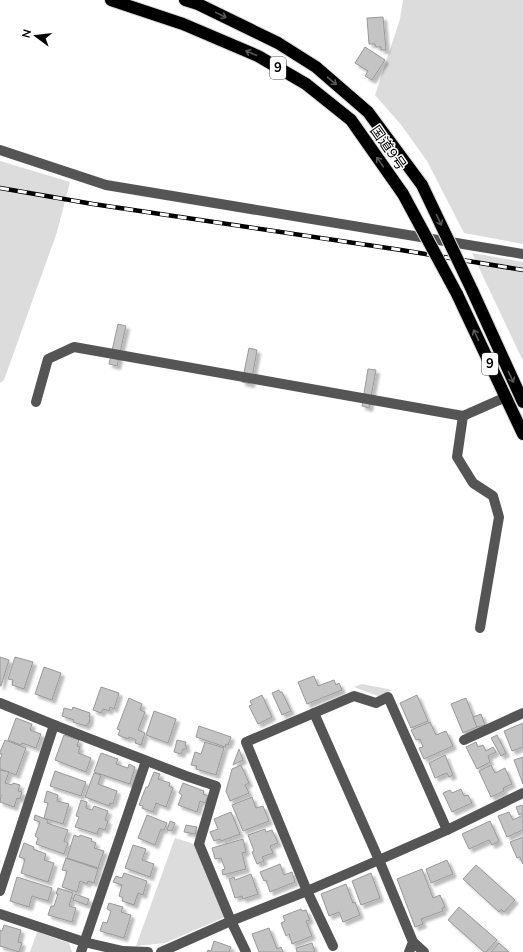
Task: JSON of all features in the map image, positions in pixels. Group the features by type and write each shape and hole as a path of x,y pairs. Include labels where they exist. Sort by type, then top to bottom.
{"highway":[{"name":"国道9号","path":"112,0 183,24 258,56 306,84 351,120 403,194 457,294 523,434"},
{"name":"国道9号","path":"185,0 198,4 278,43 316,67 368,112 422,185 523,402"}],"street":[{"path":"0,150 106,184 523,254"},
{"path":"36,402 48,360 74,347 463,416 506,396"},
{"path":"463,416 457,457 473,483 493,496 499,517 480,628"},
{"path":"333,946 307,891 246,742 354,696 376,703 388,697 447,830"},
{"path":"0,703 146,761 216,786 199,844 231,921 246,952"},
{"path":"314,713 379,860 413,942 424,952"},
{"path":"464,740 523,713"},
{"path":"0,891 54,725"},
{"path":"81,952 146,761"},
{"path":"161,952 231,921 307,891 379,860 447,830 523,793"},
{"path":"0,914 84,942 123,951 148,952"},
{"path":"409,952 413,942"}],"shaded area":[{"path":"403,0 523,0 523,244 464,233 427,161 402,126 375,95 400,19"},
{"path":"0,161 70,182 57,232 4,380 0,383"},
{"path":"472,253 523,262 523,361"},
{"path":"362,684 393,690 378,696 354,687"},
{"path":"175,838 194,844 225,917 165,943 136,946"},
{"path":"37,932 69,943 72,952 30,952"}],"building":[{"path":"383,17 386,50 381,50 381,47 376,47 375,44 369,44 367,18"},
{"path":"365,47 385,60 372,80 365,76 368,71 355,63"},
{"path":"118,324 126,326 117,366 109,364"},
{"path":"249,348 257,350 251,384 242,382"},
{"path":"368,369 376,370 369,408 362,406"},
{"path":"0,657 9,660 1,686 0,686"},
{"path":"15,657 33,662 24,689 12,685 13,680 8,679"},
{"path":"44,667 61,673 52,700 35,694"},
{"path":"314,676 318,686 334,680 336,685 339,683 342,690 307,704 298,682"},
{"path":"101,687 119,693 114,709 110,707 109,711 103,709 101,713 93,710"},
{"path":"279,690 282,692 291,711 282,715 272,693"},
{"path":"262,695 272,717 258,724 249,706 252,705 250,701"},
{"path":"417,695 428,721 411,728 400,703"},
{"path":"129,698 142,704 140,710 145,712 138,730 145,733 141,745 135,743 136,740 118,735 120,730 117,729"},
{"path":"466,698 477,727 463,733 451,704"},
{"path":"73,707 90,713 89,723 86,726 73,722 74,720 62,716 64,708 72,710"},
{"path":"154,711 176,719 168,743 146,735"},
{"path":"481,714 485,725 477,727 473,717"},
{"path":"16,718 32,724 30,730 41,734 36,748 22,743 21,745 8,740"},
{"path":"430,722 436,735 446,731 453,746 424,759 419,748 423,747 420,739 416,740 411,730"},
{"path":"523,723 523,747 512,751 504,731"},
{"path":"199,726 231,737 228,745 226,744 225,747 196,737"},
{"path":"64,735 79,740 77,746 80,747 78,753 91,758 86,772 55,760"},
{"path":"497,735 506,753 501,756 491,738"},
{"path":"5,740 26,748 16,775 0,769 2,754 0,754 0,752"},
{"path":"177,740 186,742 185,746 187,747 186,749 183,749 181,754 174,752"},
{"path":"205,742 224,748 216,775 196,769 197,766 191,765 195,752 201,754"},
{"path":"476,742 478,747 483,745 486,751 493,747 496,752 488,756 490,762 477,769 466,747"},
{"path":"239,749 243,760 233,765"},
{"path":"101,753 118,759 116,764 128,768 129,764 135,767 130,784 94,772"},
{"path":"445,755 453,775 449,777 447,773 435,778 429,763"},
{"path":"523,757 523,784 514,760"},
{"path":"241,765 249,783 245,785 249,793 230,801 226,791 232,769"},
{"path":"491,765 495,773 505,768 512,784 503,788 504,791 491,797 479,771"},
{"path":"0,770 9,772 5,783 20,785 18,791 22,792 20,799 17,798 14,807 0,802"},
{"path":"55,771 86,782 81,796 50,786"},
{"path":"154,772 160,774 158,779 170,783 169,786 173,788 166,807 156,803 153,812 142,808 143,806 139,805"},
{"path":"94,773 101,775 98,784 117,791 113,804 110,803 109,806 85,797"},
{"path":"183,783 204,791 203,794 208,796 205,803 200,801 197,812 178,805 182,795 179,793"},
{"path":"461,789 464,796 468,795 472,803 452,812 443,793 450,790 452,793"},
{"path":"47,791 58,795 57,801 69,804 63,824 44,818 48,803 44,802"},
{"path":"252,797 256,808 263,806 269,821 243,831 232,805"},
{"path":"81,800 87,802 86,808 92,810 94,806 108,811 105,820 108,821 105,830 99,828 97,834 75,827 79,817 76,816"},
{"path":"522,805 523,813 519,815 516,807"},
{"path":"231,812 240,834 221,841 220,839 214,841 210,832 218,829 214,819"},
{"path":"509,812 513,820 523,815 523,830 507,837 498,816"},
{"path":"35,815 48,820 47,823 68,830 64,841 68,843 64,854 36,844 38,838 35,836 40,822 34,820"},
{"path":"147,815 167,823 164,830 161,829 155,845 138,838"},
{"path":"170,821 175,823 172,831 167,830"},
{"path":"490,821 499,841 492,845 489,840 469,849 462,834"},
{"path":"186,825 197,827 195,834 184,832"},
{"path":"265,829 266,832 272,830 278,843 270,846 273,853 262,857 264,861 257,864 252,852 254,851 248,835"},
{"path":"74,835 79,837 80,835 92,839 91,841 96,843 94,848 104,851 98,868 67,858"},
{"path":"523,837 523,864 520,857 517,858 510,842"},
{"path":"243,839 246,852 242,853 246,869 223,875 222,870 225,869 221,858 215,859 212,848"},
{"path":"24,843 34,847 33,849 46,854 44,860 54,863 48,882 21,873 25,859 19,857"},
{"path":"133,845 146,849 142,860 154,864 150,877 125,868"},
{"path":"66,858 98,869 94,883 88,881 87,884 80,881 77,892 62,887 67,871 62,870"},
{"path":"447,860 453,874 431,883 426,869"},
{"path":"280,864 284,875 292,872 295,882 270,892 266,880 264,881 260,872"},
{"path":"476,865 515,900 504,912 501,909 499,912 463,879"},
{"path":"422,869 433,898 440,895 445,907 442,908 443,911 421,919 423,924 415,927 397,879"},
{"path":"124,873 147,881 143,895 138,893 134,905 122,901 123,898 119,896 122,885 113,882 116,876 122,878"},
{"path":"371,873 380,898 361,905 352,881"},
{"path":"251,874 258,894 243,899 242,896 235,898 229,879 234,877 235,880"},
{"path":"17,877 52,888 48,901 32,896 29,907 10,901"},
{"path":"346,884 353,903 355,902 360,915 343,922 339,912 329,916 321,894"},
{"path":"58,888 73,893 69,906 76,908 72,922 48,915 51,906 54,906 58,894 56,894"},
{"path":"75,894 89,899 87,905 73,900"},
{"path":"109,903 123,907 121,912 131,915 124,938 100,931 103,922 107,923 111,911 107,909"},
{"path":"459,907 497,940 486,952 484,952 448,920"},
{"path":"301,909 302,911 306,910 310,920 306,921 312,936 292,944 289,934 286,936 281,923 285,921 283,916"},
{"path":"4,925 21,930 18,942 22,943 19,952 0,946 0,930 2,931"},
{"path":"269,928 277,949 281,947 283,952 259,952 252,934"},
{"path":"214,941 231,947 229,952 207,952 208,950 211,951"},
{"path":"312,943 315,952 297,952 296,948"},
{"path":"499,943 509,952 491,952"}],"railway":[{"path":"0,188 93,204 401,250 523,270"}]}
